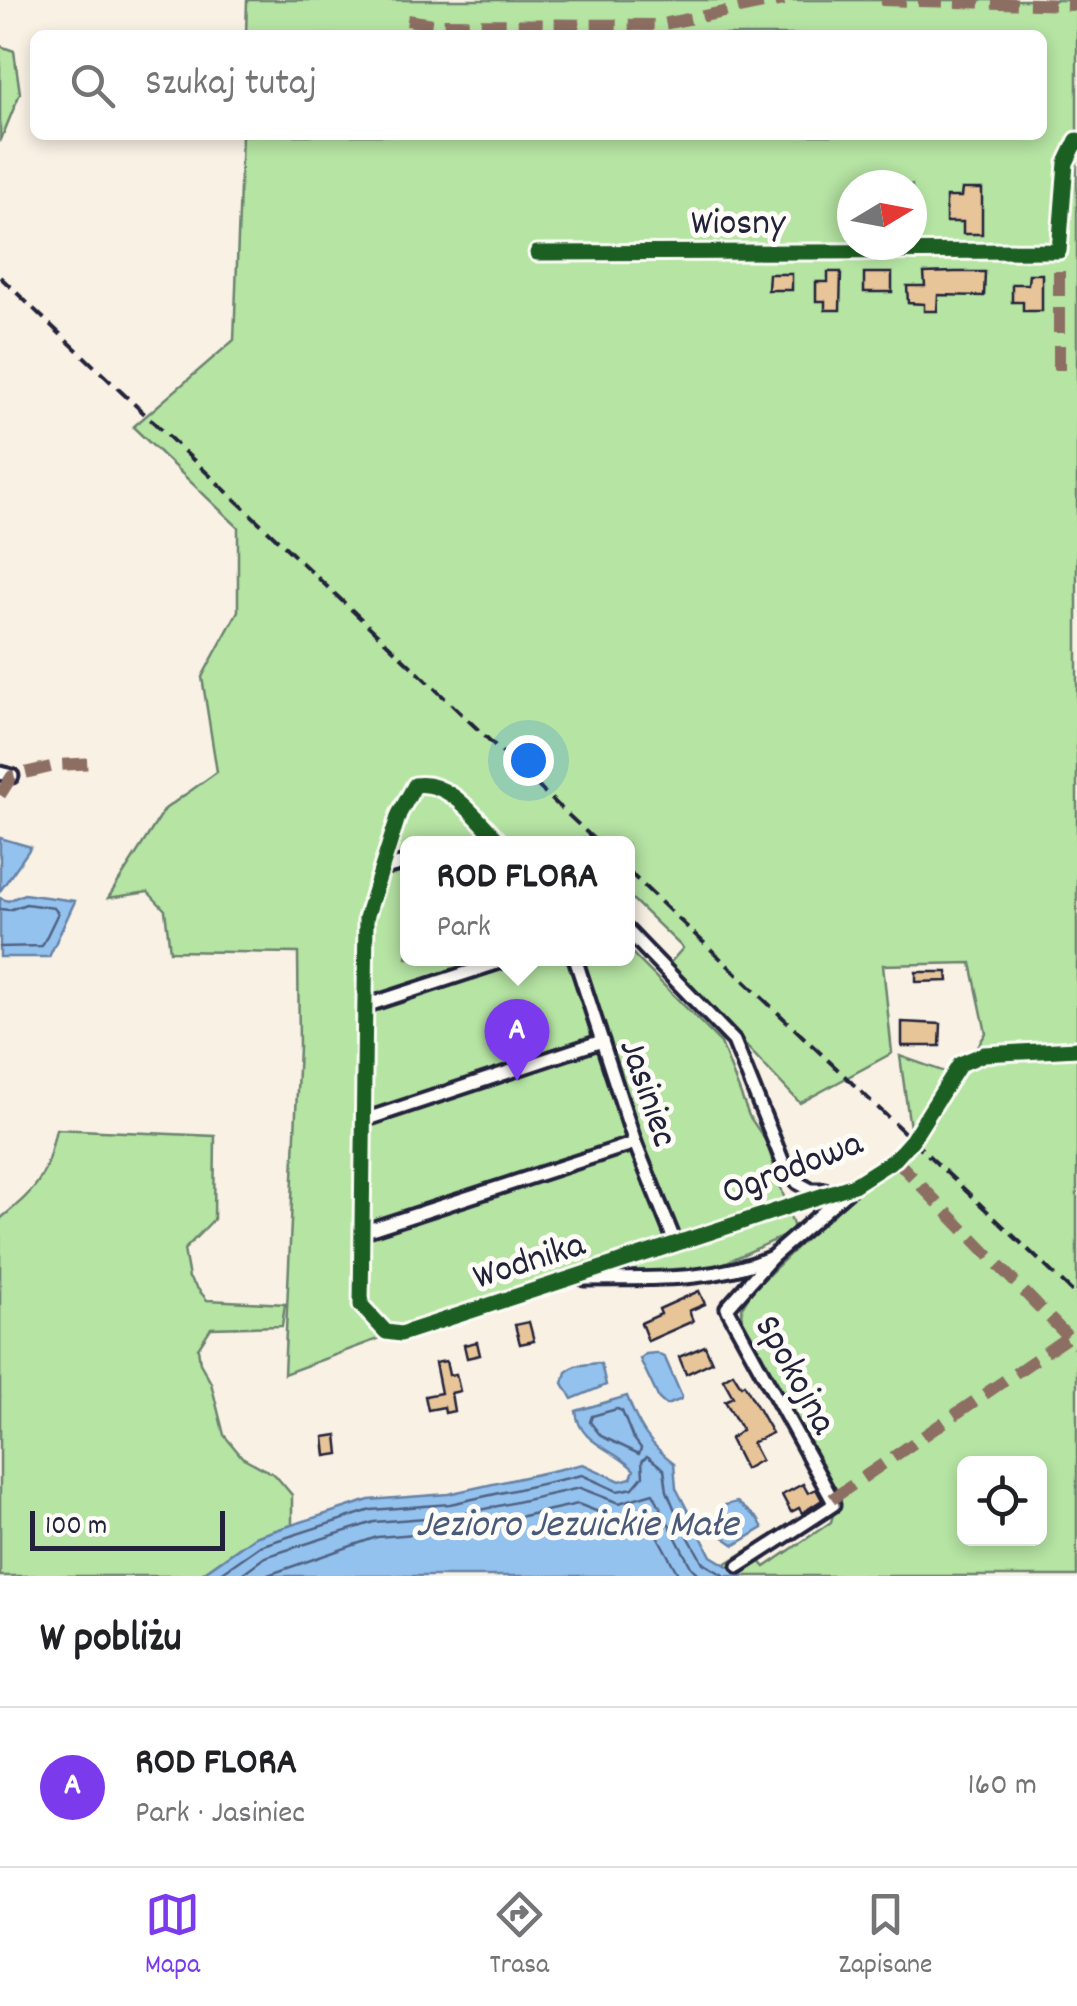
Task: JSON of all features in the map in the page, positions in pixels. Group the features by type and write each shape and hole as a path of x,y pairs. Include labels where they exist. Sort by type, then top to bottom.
{"street":[{"name":"Wiosny","path":"538,252 1059,251 1066,162 1077,140"},
{"path":"494,836 447,790 429,783 414,785 399,814 366,918 362,1232 635,1144"},
{"path":"381,869 400,864"},
{"path":"635,938 734,1041 784,1164 798,1183 811,1190 854,1185"},
{"path":"365,1006 488,966"},
{"name":"Jasiniec","path":"578,966 635,1144 675,1242"},
{"path":"364,1120 602,1041"},
{"name":"Ogrodowa","path":"675,1242 854,1185 895,1159 912,1140 960,1064 984,1054 1077,1050"},
{"path":"772,1258 854,1185"},
{"name":"Wodnika","path":"362,1232 361,1304 386,1332 401,1334 675,1242"},
{"name":"Spokojna","path":"570,1279 712,1276 772,1258"},
{"name":"Spokojna","path":"739,1566 833,1505 727,1308 772,1258"}],"green space":[{"path":"247,0 1077,0 1077,1576 728,1576 717,1569 749,1549 765,1567 831,1522 836,1504 831,1483 743,1325 742,1307 751,1292 843,1202 913,1150 900,1056 959,1077 986,1033 971,963 883,965 892,1053 800,1103 669,964 683,948 635,902 635,836 400,836 400,966 635,966 635,956 721,1043 749,1116 766,1141 795,1231 718,1266 565,1277 402,1330 284,1374 299,1047 298,953 170,951 165,910 148,892 108,898 165,809 217,772 202,677 238,611 238,527 133,427 234,340 242,140 1047,140 1047,30 246,30"},
{"path":"0,46 14,51 20,93 0,142"},
{"path":"56,1129 215,1136 214,1219 184,1250 189,1278 207,1300 285,1304 282,1326 211,1328 198,1348 224,1435 242,1457 275,1475 292,1495 292,1525 255,1537 199,1576 0,1576 0,1219 39,1180"}],"water":[{"path":"0,838 31,847 0,891"},
{"path":"24,894 75,901 49,957 0,957 0,898 8,901"},
{"path":"656,1353 665,1358 682,1397 666,1405 659,1399 640,1359"},
{"path":"601,1364 606,1385 572,1399 563,1383 566,1372 575,1366"},
{"name":"Jezioro Jezuickie Małe","path":"627,1396 645,1434 674,1463 676,1488 711,1556 744,1576 199,1576 255,1537 369,1500 448,1494 583,1464 620,1481 631,1478 634,1470 591,1439 576,1411"},
{"path":"737,1502 763,1528 735,1545 719,1534 714,1518 725,1505"}],"building":[{"path":"962,189 982,189 982,234 963,234 963,222 946,222 946,197 961,197"},
{"path":"828,272 841,272 840,310 825,310 825,301 816,301 816,282 828,282"},
{"path":"985,272 984,296 938,295 937,311 924,311 924,304 908,303 907,286 925,286 924,273"},
{"path":"864,273 892,273 892,292 864,292"},
{"path":"769,274 792,274 792,290 768,290"},
{"path":"1029,274 1042,274 1042,311 1023,311 1023,302 1012,302 1012,284 1028,284"},
{"path":"916,972 947,972 948,981 916,982"},
{"path":"902,1022 941,1024 940,1046 902,1046"},
{"path":"699,1291 705,1304 689,1311 693,1321 648,1341 641,1323 661,1314 659,1309"},
{"path":"529,1322 534,1341 520,1344 515,1325"},
{"path":"477,1342 480,1355 467,1358 464,1345"},
{"path":"705,1346 712,1362 686,1374 679,1357"},
{"path":"446,1361 449,1375 456,1374 460,1391 451,1393 454,1411 445,1413 444,1407 428,1410 425,1396 441,1393 435,1363"},
{"path":"733,1373 741,1386 744,1384 772,1433 752,1443 761,1460 745,1469 730,1439 742,1430 725,1401 733,1397 723,1379"},
{"path":"337,1435 339,1454 326,1456 324,1437"},
{"path":"803,1484 808,1493 816,1489 822,1500 802,1513 799,1508 791,1512 782,1495"}],"railway":[{"path":"0,277 591,836"},
{"path":"635,878 1077,1296"}],"marked path":[{"path":"407,20 433,24 658,25 784,0"},
{"path":"881,0 1077,5"},
{"path":"1059,251 1059,370"},
{"path":"0,795 12,776 59,765 98,763"},
{"path":"895,1159 1076,1345"},
{"path":"832,1499 1068,1337"}],"cycle path":[{"path":"537,253 1059,251 1066,163 1077,140"},
{"path":"494,836 452,795 440,788 415,785 399,814 366,918 361,1305 386,1332 401,1334 854,1185 895,1159 912,1140 960,1064 984,1054 1077,1049"}],"place":[{"name":"ROD FLORA","path":"517,1081"}]}
